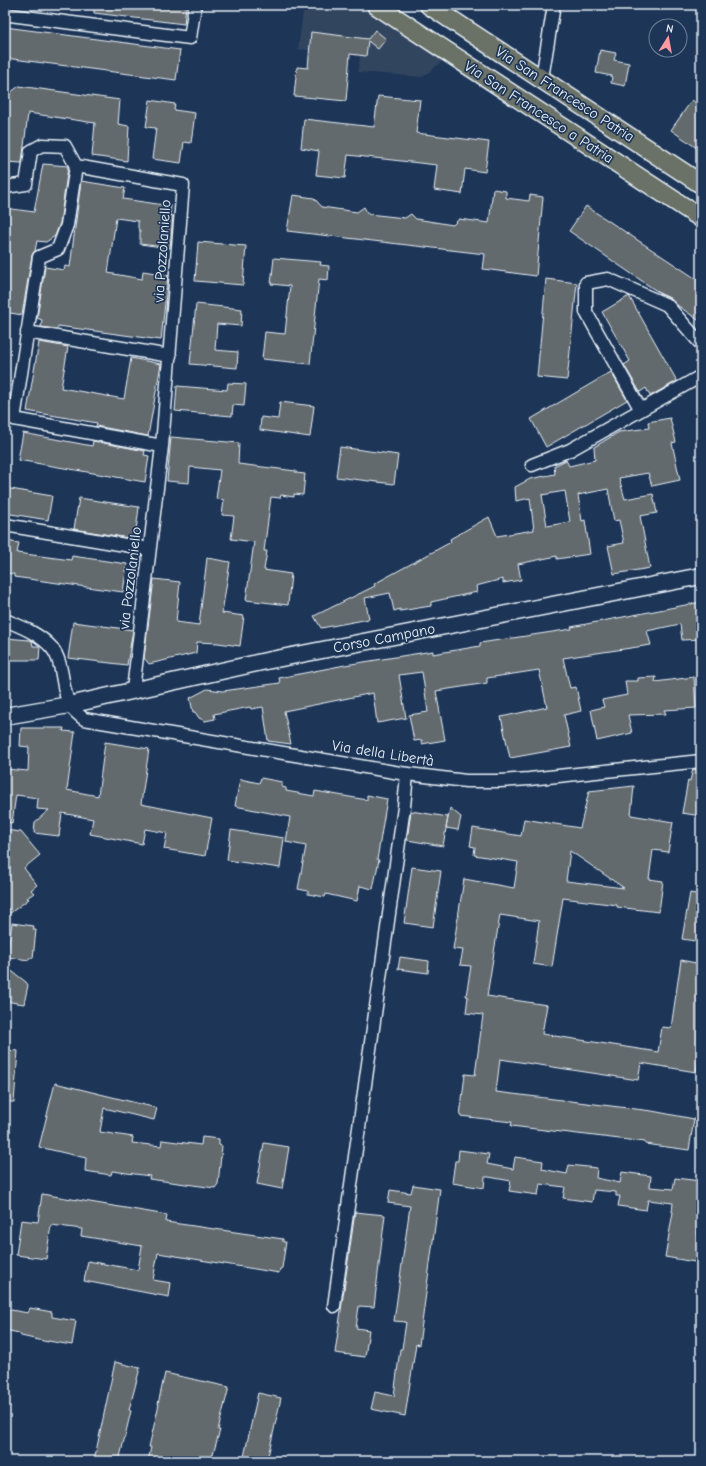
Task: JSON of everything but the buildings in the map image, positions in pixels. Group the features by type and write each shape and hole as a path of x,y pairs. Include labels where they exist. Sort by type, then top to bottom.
{"main road":[{"name":"Via San Francesco a Patria","path":"376,5 701,218"},
{"name":"Via San Francesco Patria","path":"430,5 701,184"},
{"name":"Corso Campano","path":"5,716 69,705 266,661 701,576"}],"street":[{"path":"10,14 190,38 195,5"},
{"path":"542,78 554,5"},
{"path":"5,187 26,184 31,151 42,145 65,146 76,166 67,225 58,249 39,257 26,332 14,419 162,446"},
{"name":"via Pozzolaniello","path":"76,166 183,186 162,446 132,690"},
{"path":"640,410 586,312 586,283 608,279 667,305 701,344"},
{"path":"26,332 170,356"},
{"path":"532,465 570,450 701,376"},
{"name":"via Pozzolaniello","path":"5,525 150,549"},
{"path":"5,620 33,632 53,649 57,658 69,705"},
{"name":"Via della Libertà","path":"69,705 84,719 407,774 466,781 500,781 701,762"},
{"path":"334,1306 404,807 407,774"}],"shaded area":[{"path":"304,5 357,5 444,60 423,77 358,72 360,56 298,49"}]}
